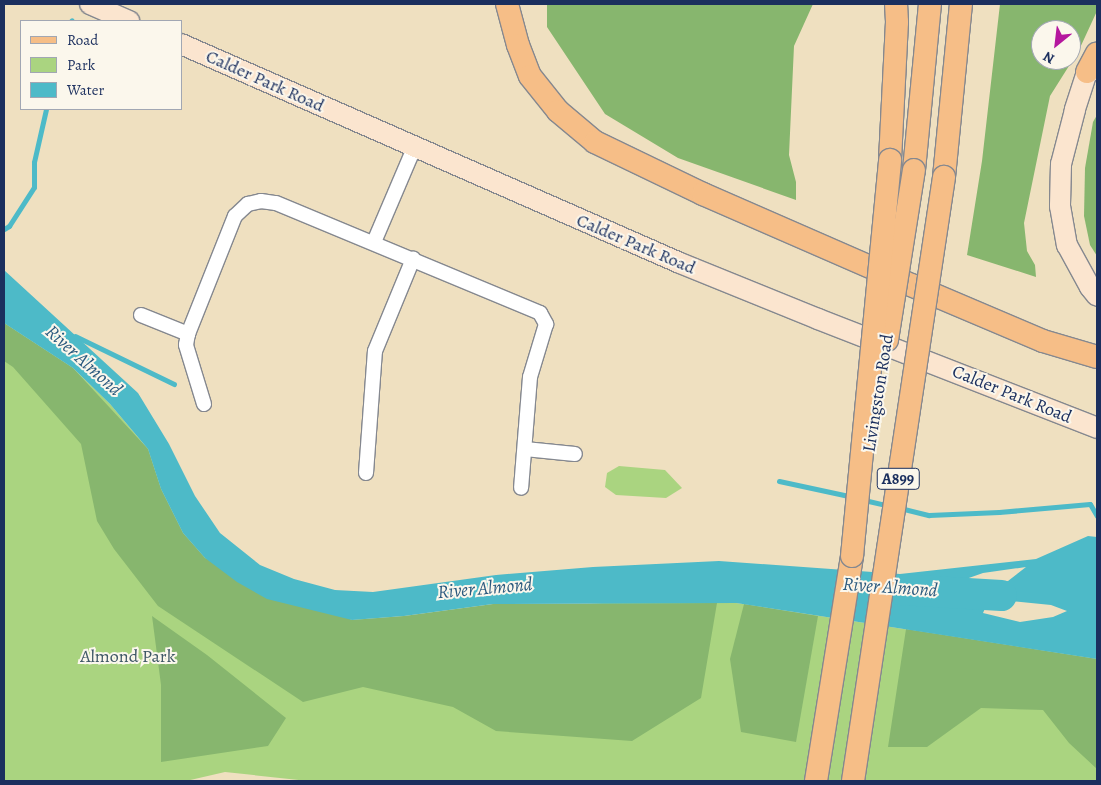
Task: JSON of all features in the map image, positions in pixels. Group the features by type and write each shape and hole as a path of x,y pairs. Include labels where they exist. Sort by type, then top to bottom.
{"main road":[{"path":"90,4 127,20"},
{"path":"507,4 518,44 530,76 558,111 595,142 703,194 911,285 1043,341 1097,357"},
{"path":"852,556 890,160 897,22 896,4"},
{"name":"Livingston Road","path":"816,781 914,170 930,4"},
{"name":"Livingston Road","path":"853,781 944,177 961,4"},
{"name":"Calder Park Road","path":"182,44 414,148 689,267 1097,428"},
{"path":"1094,65 1061,164 1060,206 1067,245 1097,296"}],"street":[{"path":"374,242 414,148"},
{"path":"204,404 186,345 188,334 235,216 248,204 261,201 276,203 374,242 540,313 546,324 530,377 521,488"},
{"path":"366,473 374,351 413,259"},
{"path":"141,315 188,334"},
{"path":"525,449 575,454"}],"green space":[{"path":"547,4 813,4 794,46 789,155 796,182 796,200 678,158 605,114 547,27"},
{"path":"1000,4 1097,4 1097,11 1081,46 1081,20 1031,20 1031,70 1066,70 1050,96 1024,223 1027,251 1035,265 1036,277 967,255 982,161"},
{"path":"1097,115 1097,256 1090,245 1084,216 1085,168 1093,122"},
{"name":"Almond Park","path":"4,323 73,368 110,404 148,449 161,489 183,533 205,558 352,620 604,603 736,603 1097,659 1097,781 308,781 225,772 186,781 4,781"},
{"path":"4,323 73,368 148,449 161,489 183,533 205,558 352,620 404,616 493,604 717,603 701,698 632,741 496,731 453,707 363,687 303,702 158,606 114,549 97,521 81,444 13,367 4,361"},
{"path":"619,466 665,470 682,488 666,498 616,495 605,487 607,473"},
{"path":"744,604 818,616 796,742 741,732 730,659"},
{"path":"152,616 207,655 286,718 268,746 161,762 161,685"},
{"path":"906,629 1097,659 1097,769 1069,743 1043,710 981,708 927,747 888,747"}],"water":[{"path":"4,270 138,393 169,444 195,496 220,533 260,565 294,579 335,590 373,592 496,575 593,567 719,561 900,574 1036,559 1088,536 1097,537 1097,659 736,603 493,604 404,616 352,620 267,599 237,582 205,558 183,533 161,489 148,449 110,404 73,368 4,323","holes":["1026,567 1008,581 931,599 949,585 983,573","1011,601 1051,605 1067,611 1053,617 1020,622 983,613 987,604"]}],"waterway":[{"path":"4,229 9,226 34,187 34,162 46,110"},
{"path":"75,336 174,384"},
{"path":"779,481 853,497"},
{"path":"864,500 889,506"},
{"path":"900,508 929,515 999,512 1090,504 1097,516"},
{"name":"River Almond","path":"899,589 1001,595"}]}
